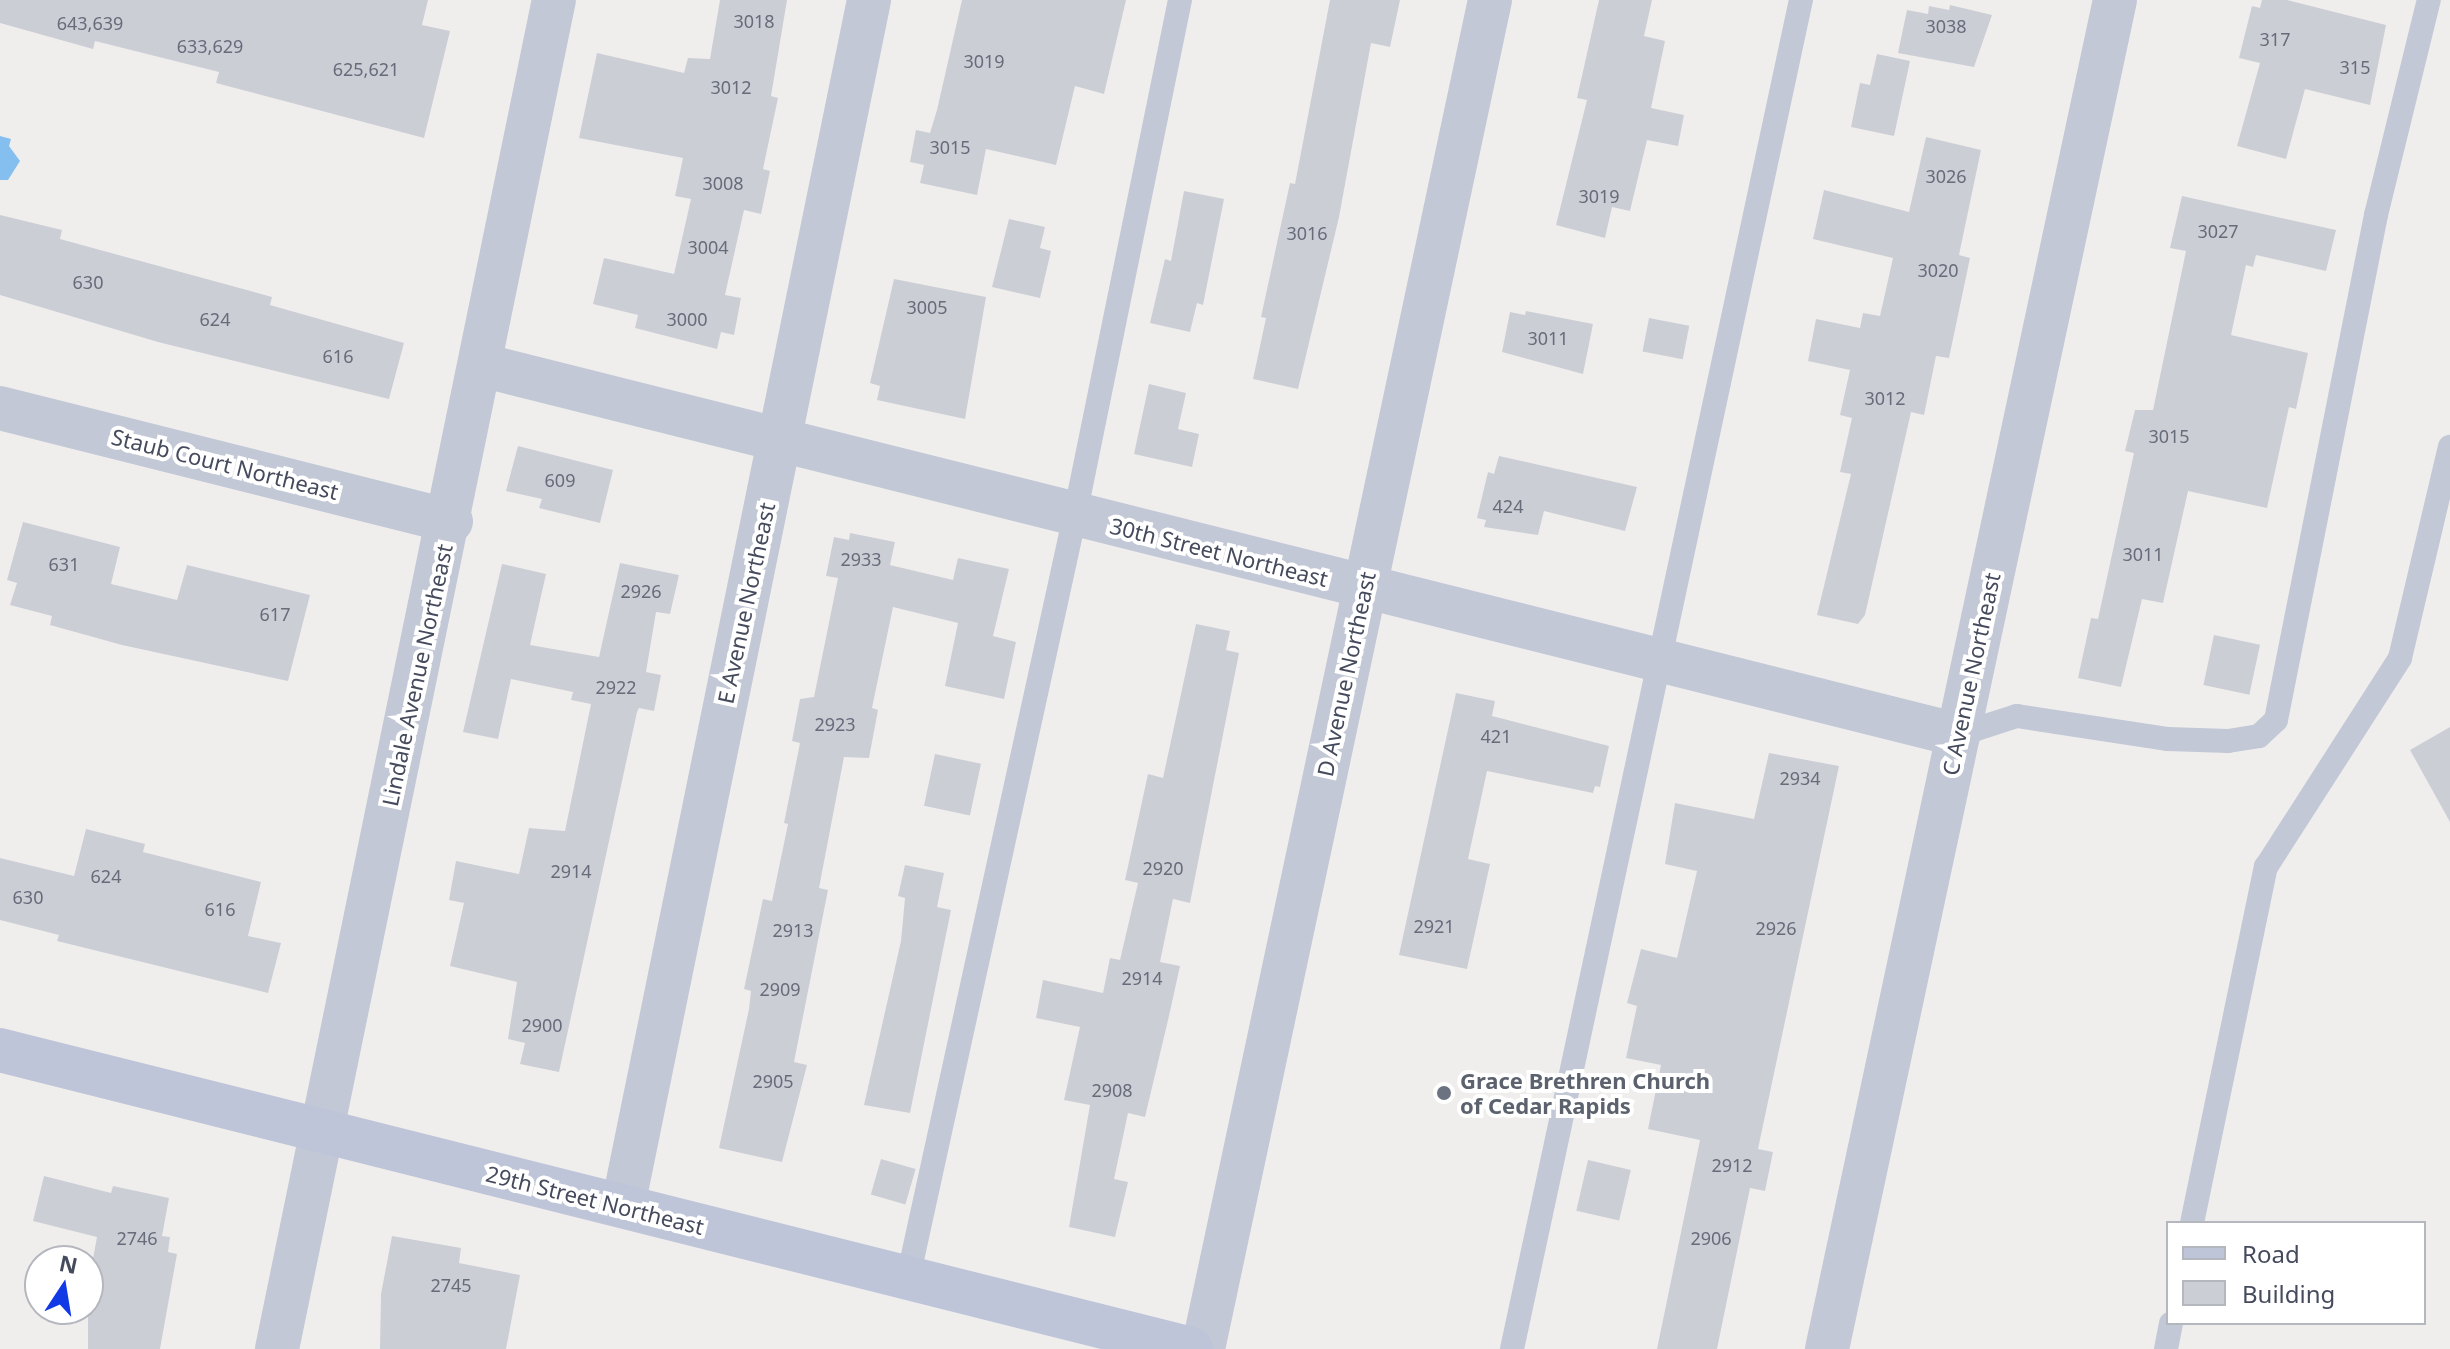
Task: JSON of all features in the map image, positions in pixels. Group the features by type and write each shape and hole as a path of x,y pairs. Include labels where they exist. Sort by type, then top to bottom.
{"main road":[{"name":"29th Street Northeast","path":"0,1050 1191,1349"}],"street":[{"name":"Lindale Avenue Northeast","path":"277,1349 318,1132 451,521 554,0"},
{"name":"E Avenue Northeast","path":"623,1206 869,0"},
{"name":"D Avenue Northeast","path":"1203,1349 1490,0"},
{"name":"C Avenue Northeast","path":"1827,1349 2115,0"},
{"name":"30th Street Northeast","path":"481,365 1657,663 1958,735"},
{"name":"Staub Court Northeast","path":"0,408 451,521"}],"lane":[{"path":"908,1278 1075,515 1180,0"},
{"path":"1512,1349 1801,0"},
{"path":"1958,735 2017,716 2168,739 2228,741 2259,736 2276,720 2376,215 2429,0"},
{"path":"2192,1221 2266,867 2400,658 2450,447"},
{"path":"2166,1349 2171,1325"}],"water":[{"path":"0,136 11,139 9,146 20,161 8,180 0,180"}],"building":[{"path":"0,0 428,0 422,25 450,31 424,138 216,83 219,72 95,41 93,49 0,23"},
{"path":"720,0 787,0 771,96 778,98 763,169 770,171 761,214 744,210 725,295 741,298 734,335 721,332 717,349 635,328 638,315 593,304 604,258 674,274 691,199 675,196 683,158 579,138 597,53 684,73 688,58 710,59"},
{"path":"962,0 1126,0 1104,94 1075,86 1056,165 986,149 977,195 920,183 924,165 910,162 916,130 930,133"},
{"path":"1330,0 1400,0 1390,47 1371,43 1339,217 1298,389 1253,379 1266,318 1261,317 1290,183 1295,184"},
{"path":"1599,0 1652,0 1644,36 1665,41 1651,108 1684,115 1678,146 1647,140 1630,211 1612,207 1605,238 1556,225 1587,100 1577,98"},
{"path":"2262,0 2287,0 2386,25 2370,105 2305,89 2286,159 2237,146 2260,63 2239,58 2252,6 2260,8"},
{"path":"1950,5 1992,15 1974,67 1898,53 1907,10 1928,14 1929,6 1949,10"},
{"path":"1877,54 1910,61 1894,136 1851,127 1860,83 1870,85"},
{"path":"1926,137 1981,150 1959,255 1970,258 1949,358 1936,356 1924,415 1911,412 1865,615 1858,624 1817,615 1851,474 1840,472 1852,418 1840,415 1850,370 1808,361 1816,319 1860,328 1863,313 1880,316 1893,258 1813,239 1824,190 1909,212"},
{"path":"1184,191 1224,199 1203,305 1197,303 1190,332 1150,323 1165,259 1171,261"},
{"path":"2182,196 2336,230 2326,271 2256,255 2253,267 2246,265 2231,335 2308,353 2296,409 2289,407 2267,508 2188,491 2163,603 2142,599 2121,687 2078,678 2091,618 2098,619 2134,453 2125,451 2135,410 2153,410 2186,251 2170,248"},
{"path":"0,215 62,230 60,239 272,297 270,305 404,343 389,399 158,342 0,295"},
{"path":"1009,219 1045,227 1040,248 1051,251 1040,298 992,287"},
{"path":"894,279 986,297 965,419 877,400 880,386 870,383"},
{"path":"1526,311 1593,324 1583,374 1502,352 1510,312 1525,315"},
{"path":"1649,318 1689,326 1683,359 1643,351"},
{"path":"1149,384 1186,393 1178,429 1199,434 1192,467 1134,454"},
{"path":"518,446 613,470 600,523 539,508 542,499 506,491"},
{"path":"1499,456 1637,487 1625,531 1544,511 1538,535 1484,527 1486,520 1477,518 1488,472 1494,474"},
{"path":"23,522 120,547 111,584 177,600 187,565 310,595 288,681 122,645 50,625 52,616 10,605 17,583 7,580"},
{"path":"850,533 895,542 890,565 953,580 958,558 1009,569 993,636 1016,642 1004,699 945,686 958,623 893,607 872,708 878,710 869,758 844,757 819,888 828,890 794,1062 807,1065 782,1162 719,1148 749,1009 751,991 744,989 763,899 772,901 788,824 784,823 800,743 792,741 800,699 814,697 838,578 826,576 834,537 849,540"},
{"path":"620,563 679,575 670,614 656,612 646,672 661,675 654,711 639,708 637,712 559,1072 520,1064 525,1043 508,1039 517,982 450,966 464,903 449,900 456,861 519,874 529,828 565,831 591,704 571,700 573,692 511,679 498,739 463,732 502,564 546,574 530,645 599,657"},
{"path":"1196,624 1230,631 1226,650 1239,653 1190,903 1173,899 1160,962 1180,966 1145,1117 1128,1113 1114,1179 1128,1182 1115,1237 1069,1227 1090,1105 1064,1100 1080,1027 1036,1018 1043,980 1103,993 1110,958 1120,960 1138,883 1125,880 1148,774 1163,778"},
{"path":"2214,635 2260,645 2249,695 2203,685"},
{"path":"1456,693 1495,701 1492,716 1609,746 1600,787 1595,786 1593,793 1487,771 1468,859 1490,864 1467,969 1399,955"},
{"path":"2450,727 2450,822 2410,750"},
{"path":"1769,753 1839,766 1758,1149 1773,1152 1765,1191 1750,1188 1717,1349 1657,1349 1700,1140 1648,1129 1661,1065 1626,1058 1637,1006 1627,1003 1641,949 1677,958 1697,871 1665,864 1675,803 1754,819"},
{"path":"935,754 981,764 970,816 924,806"},
{"path":"86,829 145,844 143,852 261,882 248,936 281,943 268,993 57,941 59,935 0,920 0,858 74,876"},
{"path":"905,865 944,873 937,907 951,910 910,1113 864,1105 901,941 905,898 898,896"},
{"path":"881,1159 916,1169 905,1204 871,1195"},
{"path":"1588,1160 1631,1170 1619,1221 1576,1211"},
{"path":"44,1176 111,1193 113,1186 169,1198 162,1236 170,1237 168,1252 177,1254 160,1349 88,1349 88,1325 104,1325 104,1245 96,1245 97,1237 33,1221"},
{"path":"392,1236 461,1248 459,1263 520,1275 506,1349 380,1349 381,1294"}],"place":[{"name":"Grace Brethren Church of Cedar Rapids","path":"1444,1093"}]}
